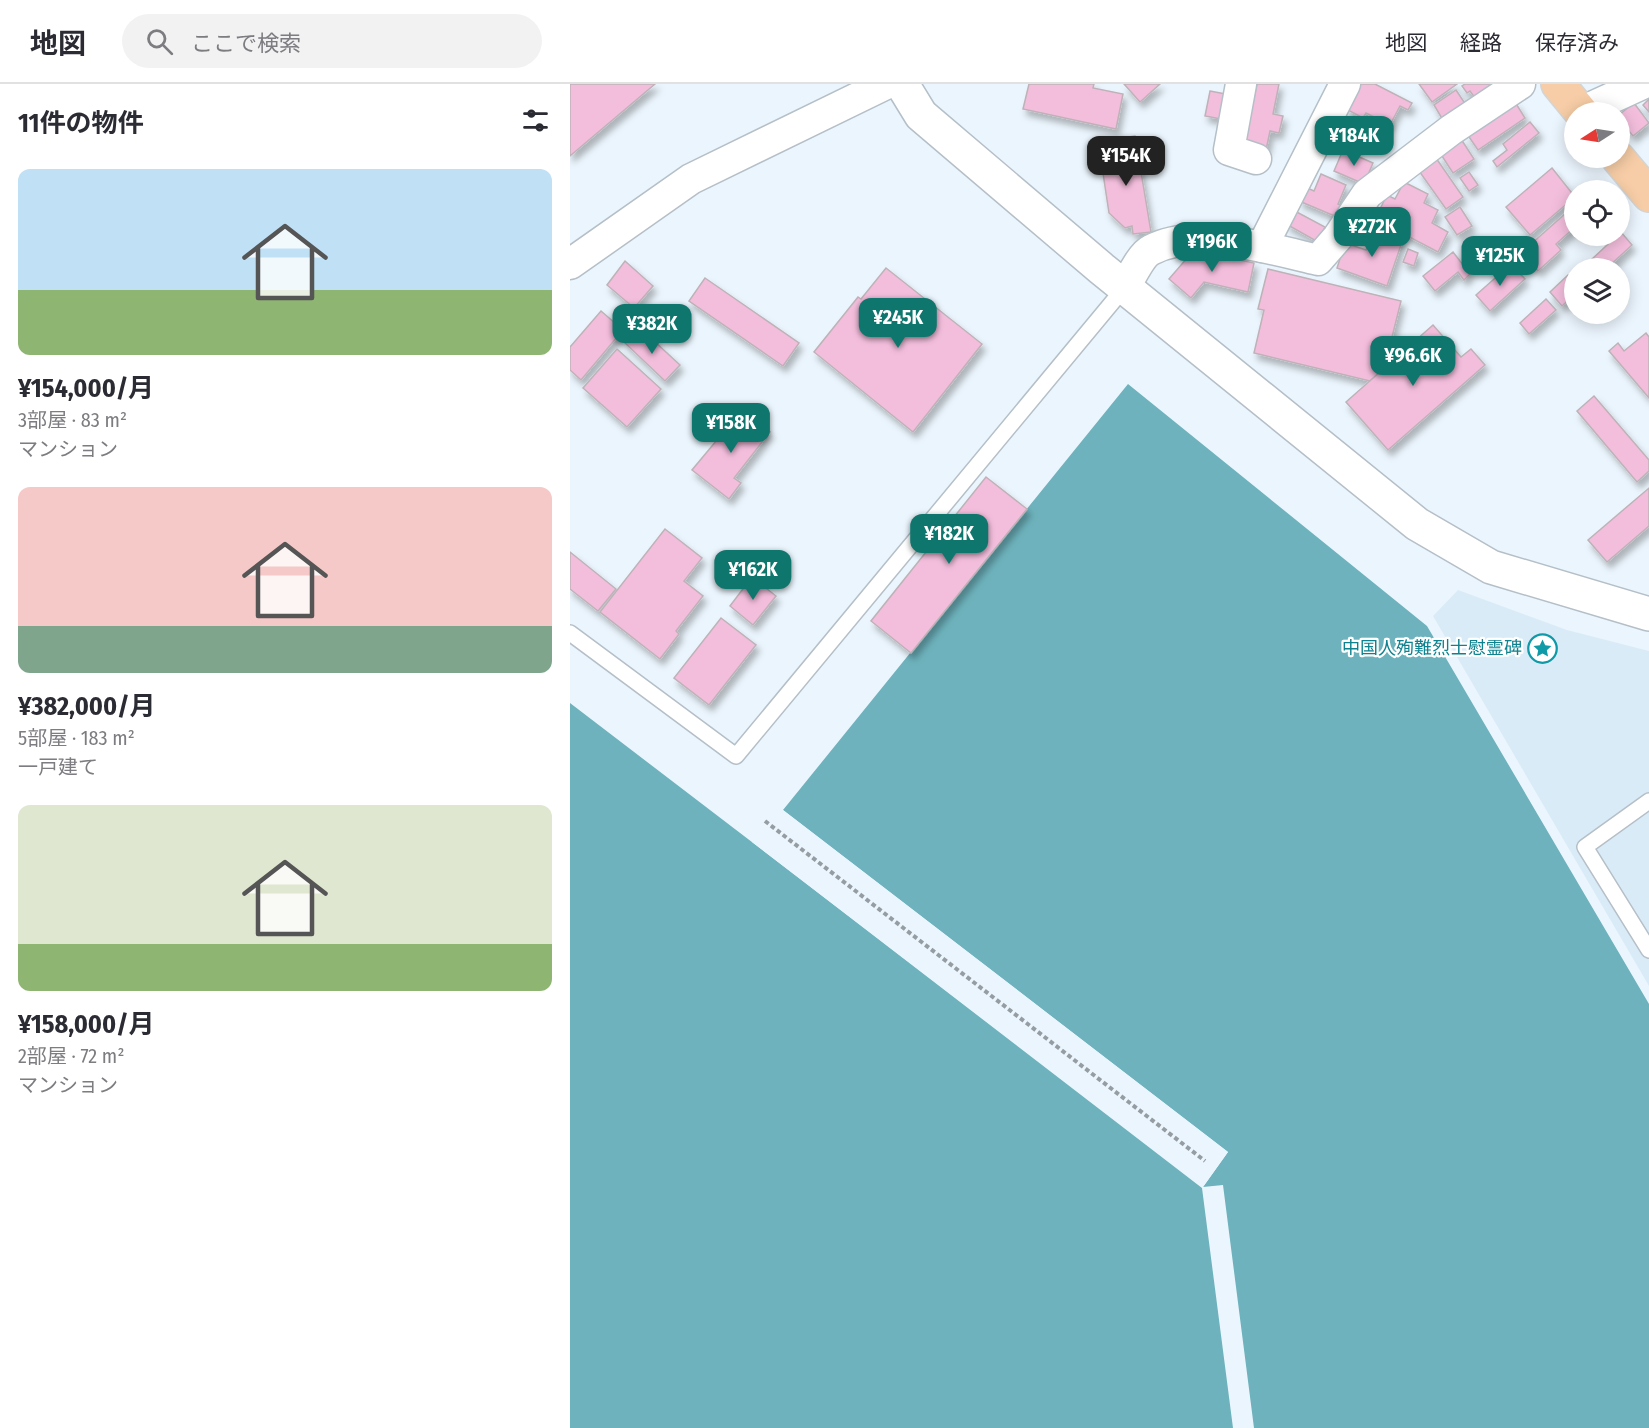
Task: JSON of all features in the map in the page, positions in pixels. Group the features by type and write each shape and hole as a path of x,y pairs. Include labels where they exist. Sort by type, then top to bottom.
{"highway":[{"path":"1558,84 1573,102"},
{"path":"1626,168 1649,195"}],"street":[{"path":"570,264 691,179 886,84"},
{"path":"902,84 921,115 1125,287 1417,524 1491,567 1649,614"},
{"path":"1241,84 1228,150 1256,159"},
{"path":"1262,247 1345,84"},
{"path":"1125,287 1149,250 1190,238 1262,247 1318,260 1338,237 1367,194 1451,130 1520,84"},
{"path":"1603,102 1642,84"}],"lane":[{"path":"570,633 736,756 1125,287"},
{"path":"1649,801 1585,847 1649,950"}],"path":[{"path":"765,821 1205,1161"}],"shaded area":[{"path":"1458,590 1567,630 1649,651 1649,986 1433,616"}],"water":[{"path":"1128,384 1427,626 1649,1004 1649,1428 570,1428 570,703 1203,1187 1228,1152 783,810"}],"pier":[{"path":"783,810 1228,1152 1203,1187 1223,1185 1254,1428 1233,1428 1202,1188 752,842 754,840 1202,1183 1224,1152 781,812"}],"building":[{"path":"570,84 655,84 570,156"},
{"path":"1029,84 1094,84 1093,88 1123,94 1116,129 1023,109"},
{"path":"1124,84 1160,84 1140,102"},
{"path":"1257,84 1279,84 1273,114 1283,116 1279,133 1270,131 1266,150 1244,145"},
{"path":"1359,84 1375,84 1412,103 1408,110 1400,106 1390,125 1366,113 1363,118 1346,109"},
{"path":"1419,84 1457,84 1432,102"},
{"path":"1465,84 1502,84 1478,102 1470,91 1467,93 1462,86"},
{"path":"1456,90 1470,111 1447,127 1434,105"},
{"path":"1210,91 1226,94 1221,119 1205,116"},
{"path":"1649,99 1649,112 1643,105"},
{"path":"1515,102 1525,118 1478,150 1467,134"},
{"path":"1634,103 1649,123 1633,136 1630,132 1630,106"},
{"path":"1345,121 1362,131 1353,147 1336,136"},
{"path":"1530,122 1539,133 1497,167 1493,161 1507,150 1503,144"},
{"path":"1135,136 1151,232 1133,234 1132,226 1125,228 1109,213 1101,160 1118,157 1115,139"},
{"path":"1461,139 1474,159 1453,173 1440,153"},
{"path":"1343,150 1373,163 1364,184 1334,171"},
{"path":"1436,158 1463,197 1446,209 1419,171"},
{"path":"1552,168 1564,183 1564,206 1530,235 1506,207"},
{"path":"1469,172 1478,185 1469,191 1460,178"},
{"path":"1321,174 1346,185 1338,204 1341,205 1337,217 1299,201 1305,187 1314,191"},
{"path":"1404,182 1428,194 1424,203 1438,210 1432,223 1448,232 1438,252 1375,219 1387,195 1395,199"},
{"path":"1460,207 1472,226 1457,235 1445,217"},
{"path":"1293,210 1325,227 1318,242 1286,224"},
{"path":"1564,215 1564,237 1556,244 1561,250 1538,271 1521,253"},
{"path":"1374,229 1403,239 1387,286 1337,268 1345,243 1366,250"},
{"path":"1630,243 1632,245 1618,258 1593,258 1606,246 1630,246"},
{"path":"1408,249 1418,253 1414,266 1403,262"},
{"path":"1194,250 1254,263 1248,292 1204,282 1191,298 1169,279"},
{"path":"1453,252 1470,274 1464,280 1458,272 1435,291 1423,276"},
{"path":"625,261 653,286 634,308 607,285"},
{"path":"1511,264 1525,279 1490,311 1476,295"},
{"path":"886,268 982,344 913,432 814,352 858,297 861,299"},
{"path":"1268,269 1401,301 1392,337 1415,342 1370,381 1254,353 1264,310 1258,309"},
{"path":"705,278 799,343 783,366 689,301"},
{"path":"1564,279 1564,304 1562,306 1550,292"},
{"path":"1546,299 1556,310 1529,334 1520,323"},
{"path":"601,311 623,330 581,380 570,370 570,347"},
{"path":"1433,325 1461,357 1471,349 1485,365 1388,450 1346,402"},
{"path":"635,329 650,344 654,341 680,365 665,381 624,342"},
{"path":"1646,333 1649,337 1649,398 1609,351 1618,343 1624,351"},
{"path":"617,349 661,389 627,427 583,388"},
{"path":"1594,396 1649,460 1649,471 1637,482 1577,411"},
{"path":"742,410 770,432 734,478 741,483 729,499 692,470"},
{"path":"986,477 1027,509 911,653 871,621"},
{"path":"1649,488 1649,526 1607,562 1588,540"},
{"path":"665,529 702,558 684,581 703,596 676,631 679,634 660,659 600,612"},
{"path":"570,552 616,589 598,611 570,589"},
{"path":"752,577 776,596 753,625 730,606"},
{"path":"721,618 756,645 709,705 674,678"}],"place":[{"name":"中国人殉難烈士慰霊碑","path":"1543,648"}]}
